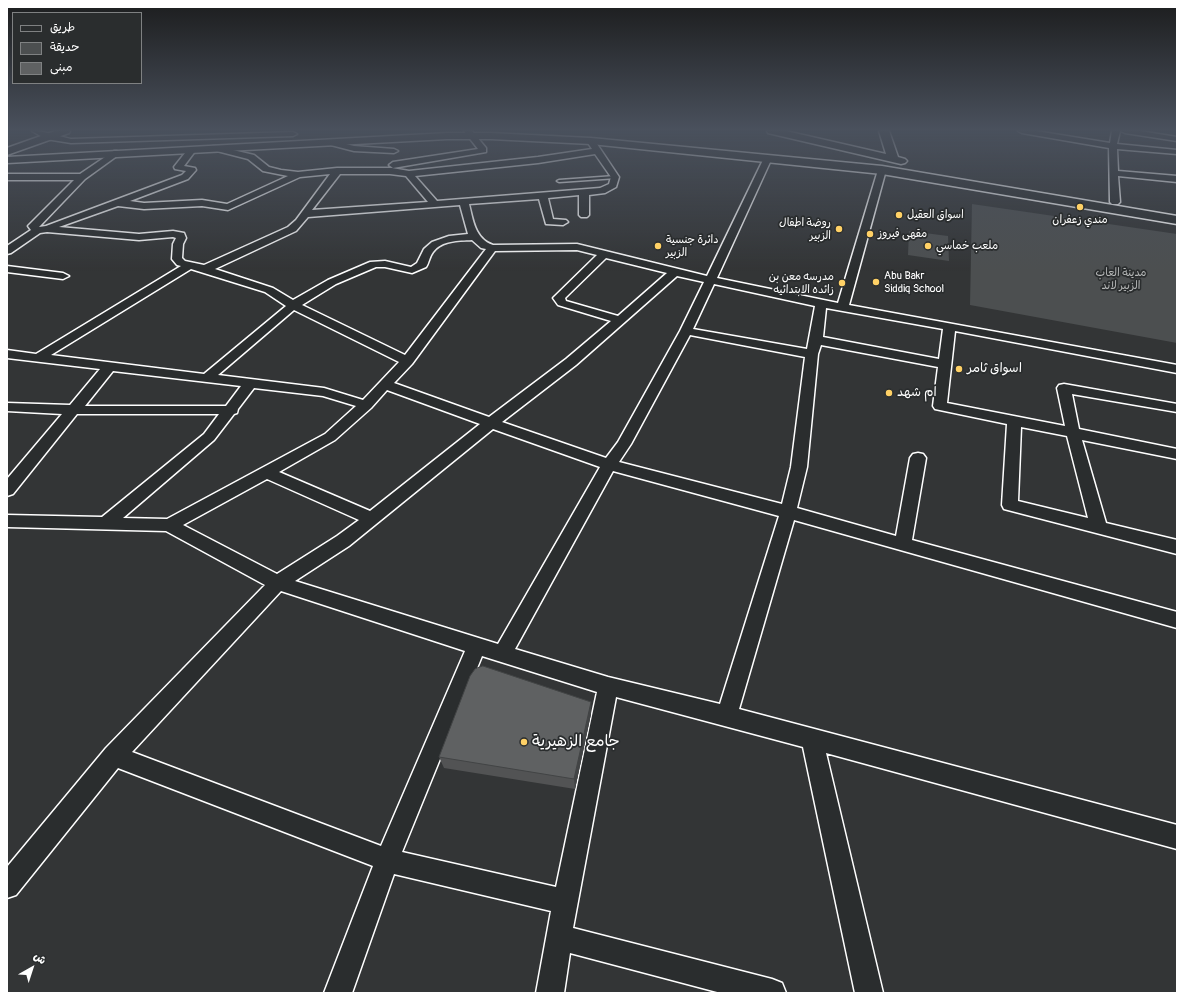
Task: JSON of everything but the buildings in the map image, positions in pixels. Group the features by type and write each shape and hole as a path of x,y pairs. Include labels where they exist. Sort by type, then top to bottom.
{"main road":[{"path":"934,178 1084,200 1115,202 1177,212"},
{"path":"982,178 1177,220"}],"street":[{"path":"81,178 32,226 42,229 139,237 173,234 180,235 181,238 178,244 177,259 181,263 205,269 269,290 293,305 407,361"},
{"path":"7,251 42,229 183,178"},
{"path":"116,203 131,206 202,203 228,207 292,178"},
{"path":"205,269 292,229 299,222 332,178"},
{"path":"412,178 435,204"},
{"path":"304,214 543,194 602,191 613,184 615,178"},
{"path":"502,654 609,466 624,444 686,331 759,178"},
{"path":"843,307 880,178"},
{"path":"1114,178 1115,202"},
{"path":"1163,178 1177,179"},
{"path":"584,192 584,215"},
{"path":"543,194 549,222 563,222"},
{"path":"464,201 473,236 486,247 578,247 675,272 821,304 949,326 1177,370"},
{"path":"208,377 293,305 313,291 344,276 376,264 384,264 412,270 418,268 422,265 424,257 431,247 450,238 473,236"},
{"path":"169,525 330,437 366,405 407,361 492,248"},
{"path":"604,254 559,298 562,303 620,320"},
{"path":"38,358 190,265"},
{"path":"7,269 63,276"},
{"path":"7,886 114,756 278,583 343,541 372,519 491,423 571,362 675,272"},
{"path":"727,716 788,512 799,467 821,304"},
{"path":"949,326 940,406 1177,454"},
{"path":"686,331 944,364"},
{"path":"7,354 324,392 366,405"},
{"path":"7,490 110,366"},
{"path":"106,524 209,437 232,410 251,383"},
{"path":"385,385 609,466 788,512 1104,601 1177,620"},
{"path":"1099,528 1073,433 1064,388 1177,408"},
{"path":"7,407 73,410 232,410"},
{"path":"1014,421 1010,505 1177,547"},
{"path":"903,545 918,458"},
{"path":"266,472 372,519"},
{"path":"7,521 169,525 278,583 502,654 608,686 727,716 1177,837"},
{"path":"338,993 387,860 477,646"},
{"path":"550,993 565,902 608,686"},
{"path":"812,740 870,993"},
{"path":"114,756 387,860 565,902"},
{"path":"560,938 772,993"}],"lane":[{"path":"560,181 606,178"}],"green space":[{"name":"مدينة العاب الزبير لاند","path":"972,204 1177,234 1177,343 970,305"},
{"name":"ملعب خماسي","path":"909,231 948,236 949,261 908,255"}],"place":[{"name":"مندي زعفران","path":"1080,207"},
{"name":"اسواق العقيل","path":"899,215"},
{"name":"روضة اطفال الزبير","path":"839,229"},
{"name":"مقهى فيروز","path":"870,234"},
{"name":"دائرة جنسية الزبير","path":"658,246"},
{"name":"ملعب خماسي","path":"928,246"},
{"name":"Abu Bakr Siddiq School","path":"876,282"},
{"name":"مدرسه معن بن زائده الابتدائيه","path":"842,283"},
{"name":"اسواق ثامر","path":"959,369"},
{"name":"ام شهد","path":"889,393"},
{"name":"جامع الزهيرية","path":"524,742"}]}
